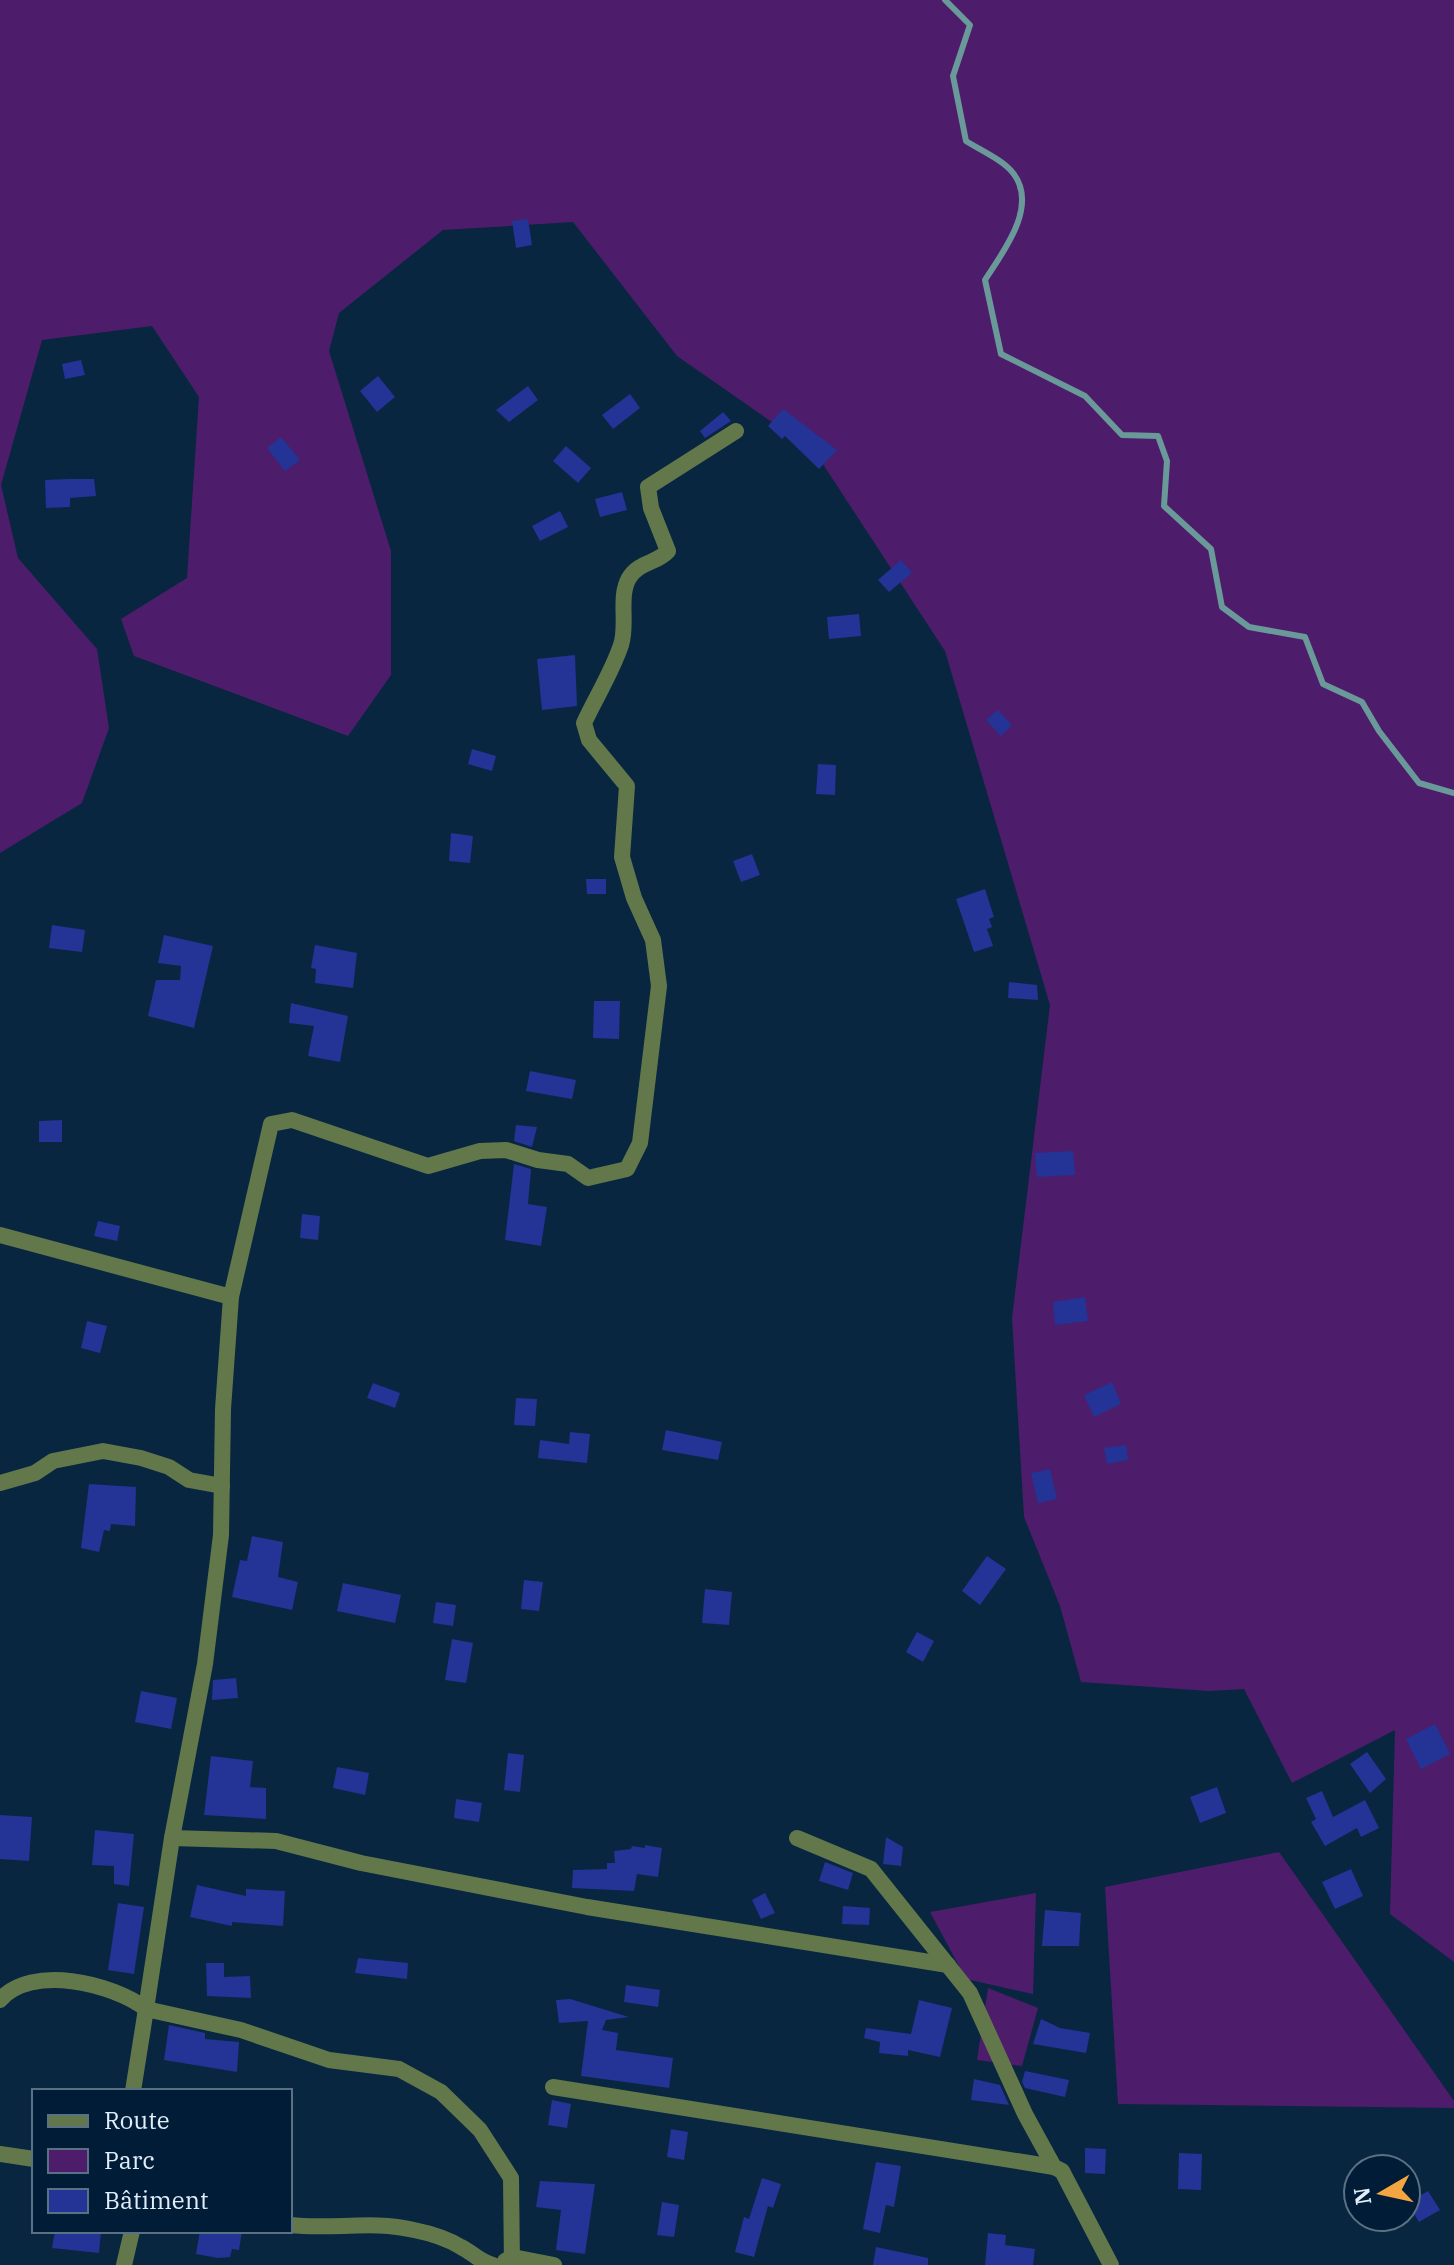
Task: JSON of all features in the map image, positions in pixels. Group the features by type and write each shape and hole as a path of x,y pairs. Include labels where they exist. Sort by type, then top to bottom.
{"street":[{"path":"133,2089 172,1838 205,1664 221,1535 231,1297 264,1141 271,1124 292,1120 428,1166 480,1151 506,1150 538,1160 568,1164 588,1178 627,1169 636,1157 657,1019 657,965 653,940 622,857 627,786 589,740 584,723 621,645 627,582 637,568 660,559 668,551 651,508 648,487 736,431"},
{"path":"0,1235 231,1297"},
{"path":"0,1483 35,1473 53,1461 103,1451 141,1458 169,1467 189,1480 222,1486"},
{"path":"172,1838 276,1841 361,1863 587,1907 948,1965"},
{"path":"797,1838 871,1869 970,1993 1054,2167"},
{"path":"0,2000 12,1987 46,1979 76,1981 136,2001 146,2009 241,2030 329,2060 399,2069 441,2092 480,2130 511,2178 504,2263"},
{"path":"553,2087 1054,2167 1062,2171 1111,2265"},
{"path":"0,2154 32,2159"},
{"path":"292,2225 335,2227 375,2223 417,2230 460,2246 483,2263 554,2265"},
{"path":"124,2265 132,2233"}],"green space":[{"path":"0,0 1454,0 1454,1962 1390,1914 1395,1730 1292,1783 1244,1689 1209,1691 1081,1682 1060,1606 1024,1517 1012,1318 1050,1005 945,651 815,452 677,356 573,222 443,230 339,313 329,351 391,551 391,675 348,736 134,656 121,619 187,578 199,397 152,326 42,340 1,485 18,558 97,649 109,728 82,803 0,853"},
{"path":"1279,1852 1454,2101 1454,2108 1118,2104 1105,1887"},
{"path":"1036,1893 1033,1994 966,1979 930,1912"},
{"path":"988,1988 1038,2008 1022,2066 977,2060"}],"building":[{"path":"528,219 532,245 516,248 512,221"},
{"path":"81,360 85,375 65,379 62,364"},
{"path":"378,376 395,397 377,412 360,391"},
{"path":"528,386 538,400 509,422 496,410"},
{"path":"630,394 640,408 613,429 602,415"},
{"path":"783,409 837,450 819,469 785,436 782,439 768,426"},
{"path":"723,412 731,421 705,438 700,431"},
{"path":"281,437 300,460 285,471 267,448"},
{"path":"566,446 591,468 578,483 553,461"},
{"path":"94,479 96,496 70,498 70,507 46,508 45,480"},
{"path":"622,492 627,510 600,517 595,499"},
{"path":"560,511 568,527 540,541 532,526"},
{"path":"901,560 912,573 889,592 878,580"},
{"path":"859,614 861,636 829,639 827,617"},
{"path":"575,655 577,706 542,710 537,659"},
{"path":"998,710 1012,725 1001,736 986,720"},
{"path":"472,749 496,756 492,771 468,764"},
{"path":"818,764 836,765 835,795 816,794"},
{"path":"451,833 473,836 470,863 449,861"},
{"path":"752,854 760,875 741,882 733,861"},
{"path":"586,879 606,879 606,894 587,894"},
{"path":"985,889 994,917 989,919 992,927 987,929 993,946 974,952 956,899"},
{"path":"52,925 85,930 82,952 49,948"},
{"path":"164,935 213,946 194,1028 148,1016 156,980 180,980 181,966 158,963"},
{"path":"315,945 357,953 353,988 315,983 316,969 311,968"},
{"path":"1009,982 1037,985 1038,1000 1008,998"},
{"path":"594,1001 620,1001 619,1039 593,1038"},
{"path":"291,1003 348,1016 340,1062 308,1056 314,1026 289,1023"},
{"path":"530,1071 576,1080 572,1099 526,1091"},
{"path":"62,1120 62,1142 39,1142 39,1121"},
{"path":"516,1125 537,1127 532,1147 514,1141"},
{"path":"1073,1151 1075,1175 1037,1177 1035,1153"},
{"path":"514,1164 531,1169 528,1204 547,1207 541,1246 505,1240"},
{"path":"302,1214 320,1216 318,1240 300,1238"},
{"path":"98,1221 120,1226 117,1241 94,1236"},
{"path":"1085,1297 1088,1321 1055,1325 1053,1302"},
{"path":"87,1321 107,1326 100,1353 81,1348"},
{"path":"1112,1382 1121,1404 1094,1417 1084,1395"},
{"path":"373,1383 400,1393 395,1408 367,1398"},
{"path":"516,1398 537,1399 535,1426 514,1425"},
{"path":"666,1430 722,1442 718,1460 662,1450"},
{"path":"570,1432 590,1434 587,1463 538,1458 540,1440 569,1444"},
{"path":"1126,1445 1128,1460 1107,1464 1104,1448"},
{"path":"1050,1469 1057,1499 1038,1503 1031,1473"},
{"path":"89,1484 136,1487 135,1526 111,1524 110,1531 104,1530 99,1552 81,1548"},
{"path":"252,1536 283,1542 278,1577 298,1582 292,1610 232,1597 240,1560 247,1561"},
{"path":"987,1556 1006,1569 980,1605 962,1591"},
{"path":"524,1580 543,1582 539,1611 521,1609"},
{"path":"343,1583 401,1595 395,1623 337,1611"},
{"path":"705,1589 732,1592 729,1625 702,1623"},
{"path":"436,1602 456,1605 453,1626 433,1623"},
{"path":"917,1632 934,1641 923,1662 906,1652"},
{"path":"452,1639 473,1643 466,1683 445,1680"},
{"path":"236,1678 238,1698 212,1700 213,1680"},
{"path":"141,1691 177,1698 171,1729 135,1722"},
{"path":"1435,1724 1450,1754 1421,1769 1406,1739"},
{"path":"1367,1752 1386,1779 1370,1793 1350,1764"},
{"path":"508,1753 524,1755 520,1792 504,1790"},
{"path":"211,1756 253,1761 250,1787 266,1788 266,1819 204,1815"},
{"path":"337,1767 369,1773 365,1795 333,1788"},
{"path":"1217,1787 1226,1813 1200,1823 1190,1797"},
{"path":"1322,1791 1333,1817 1365,1800 1379,1828 1361,1837 1357,1828 1325,1846 1311,1822 1316,1819 1306,1798"},
{"path":"456,1799 482,1803 479,1822 454,1818"},
{"path":"0,1815 32,1817 29,1861 0,1859"},
{"path":"95,1830 134,1834 129,1886 114,1884 114,1866 92,1865"},
{"path":"886,1837 903,1847 901,1866 883,1864"},
{"path":"645,1845 662,1848 658,1877 637,1874 634,1891 572,1888 573,1870 607,1869 607,1863 615,1863 614,1851 631,1849 632,1846 645,1848"},
{"path":"825,1862 853,1873 848,1890 819,1881"},
{"path":"1351,1869 1363,1896 1335,1909 1322,1882"},
{"path":"197,1885 246,1896 246,1889 285,1891 283,1926 232,1922 232,1926 190,1917"},
{"path":"765,1893 775,1913 761,1919 752,1900"},
{"path":"118,1903 144,1907 134,1974 108,1970"},
{"path":"843,1906 870,1908 869,1925 842,1924"},
{"path":"1045,1910 1081,1913 1079,1946 1042,1946"},
{"path":"358,1958 408,1963 407,1979 355,1973"},
{"path":"206,1963 224,1963 224,1977 250,1976 251,1998 207,1996"},
{"path":"626,1985 660,1990 658,2007 624,2002"},
{"path":"570,1999 629,2017 606,2020 602,2030 618,2033 616,2050 673,2058 669,2088 581,2076 588,2021 559,2023 556,2000"},
{"path":"919,2000 952,2008 940,2057 908,2050 908,2056 879,2053 880,2042 864,2038 866,2028 911,2034"},
{"path":"1041,2019 1060,2028 1090,2033 1086,2053 1033,2044"},
{"path":"169,2025 205,2033 205,2039 239,2042 237,2072 164,2060"},
{"path":"1025,2071 1069,2080 1065,2097 1025,2088 1022,2082"},
{"path":"974,2079 1000,2085 1009,2105 971,2100"},
{"path":"552,2100 571,2104 567,2128 548,2125"},
{"path":"671,2129 688,2132 684,2160 667,2157"},
{"path":"1085,2148 1106,2149 1105,2174 1085,2173"},
{"path":"1179,2153 1202,2154 1201,2190 1178,2189"},
{"path":"876,2162 901,2166 894,2207 886,2205 880,2233 863,2229"},
{"path":"762,2178 781,2184 773,2208 768,2206 754,2257 735,2252 744,2217 749,2219"},
{"path":"540,2181 595,2184 585,2254 556,2250 561,2210 536,2207"},
{"path":"1428,2191 1440,2210 1422,2220 1422,2195"},
{"path":"662,2202 679,2205 674,2237 657,2235"},
{"path":"55,2233 101,2233 99,2253 52,2248"},
{"path":"200,2233 242,2233 239,2250 232,2249 230,2257 196,2254"},
{"path":"988,2233 1006,2235 1005,2245 1035,2249 1033,2265 985,2265"},
{"path":"876,2247 928,2258 928,2265 873,2265"}],"waterway":[{"path":"945,0 970,25 953,76 966,141 1003,164 1013,173 1020,186 1022,200 1016,228 985,280 1001,354 1085,396 1122,435 1158,436 1167,461 1164,506 1211,549 1222,607 1249,627 1305,637 1323,684 1362,702 1379,731 1419,783 1454,793"}]}
